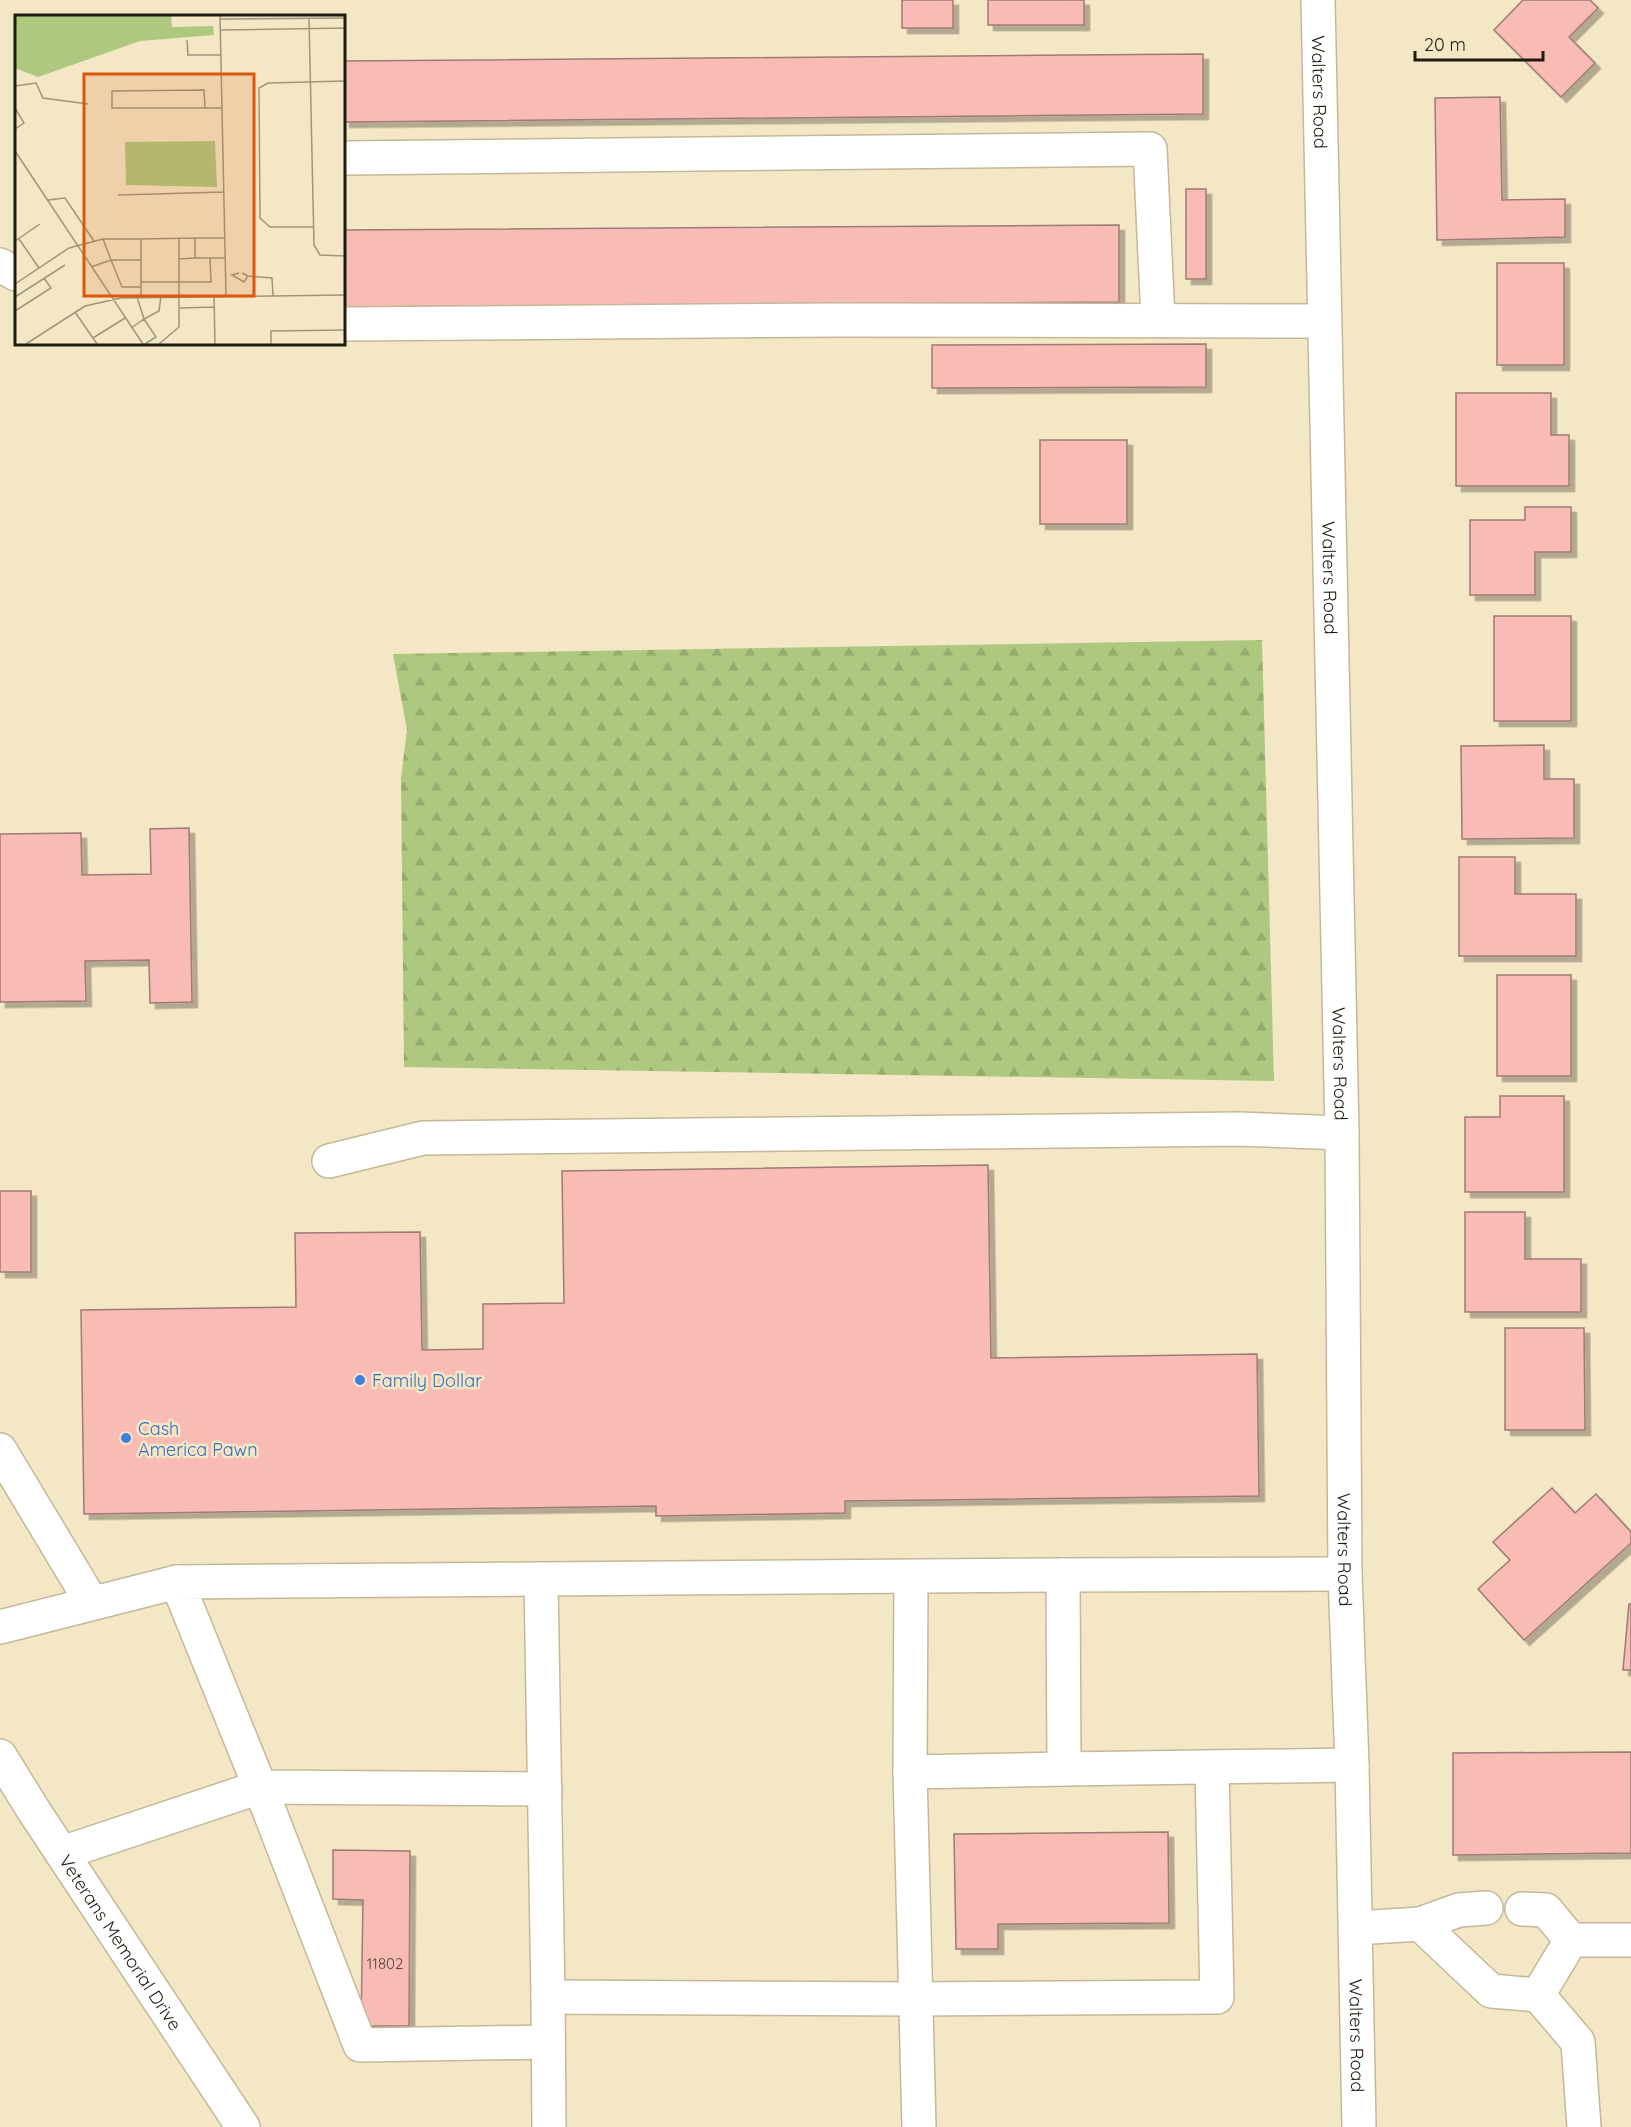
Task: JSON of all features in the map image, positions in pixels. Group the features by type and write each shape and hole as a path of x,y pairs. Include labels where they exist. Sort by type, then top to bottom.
{"street":[{"name":"Walters Road","path":"1318,0 1342,1133 1345,1574 1352,1765 1359,2127"},
{"path":"345,158 1150,148 1158,320"},
{"path":"0,265 15,273"},
{"path":"345,324 838,320 1324,321"},
{"path":"329,1161 423,1138 1239,1129 1342,1133"},
{"path":"0,1450 92,1604"},
{"path":"0,1627 177,1582 1345,1574"},
{"path":"1063,1575 1064,1769"},
{"path":"911,1577 910,1772 919,2127"},
{"path":"542,1579 549,2127"},
{"path":"177,1582 260,1787 360,2045 548,2043"},
{"name":"Veterans Memorial Drive","path":"0,1756 243,2127"},
{"path":"910,1772 1352,1765"},
{"path":"548,1997 916,1999 1217,1997 1212,1768"},
{"path":"62,1852 260,1787 544,1788"},
{"path":"1356,1928 1420,1924 1459,1910 1486,1908"},
{"path":"1522,1909 1546,1910 1571,1940"},
{"path":"1420,1924 1491,1991 1538,1995 1578,2042 1584,2127"},
{"path":"1538,1995 1571,1940"},
{"path":"1571,1940 1631,1940"}],"green space":[{"path":"1262,640 1274,1081 404,1067 401,778 407,730 393,654"}],"building":[{"path":"902,0 953,0 953,28 902,28"},
{"path":"988,0 1084,0 1084,25 988,25"},
{"path":"1523,0 1590,0 1598,8 1569,37 1595,63 1561,97 1494,30"},
{"path":"1203,54 1203,114 345,122 345,61"},
{"path":"1500,97 1502,200 1565,199 1565,237 1437,240 1435,98"},
{"path":"1186,189 1206,189 1206,279 1186,279"},
{"path":"1119,225 1119,302 345,307 345,230"},
{"path":"1497,263 1564,263 1564,365 1497,365"},
{"path":"1206,344 1206,387 932,388 932,345"},
{"path":"1456,393 1551,393 1551,435 1569,435 1569,486 1456,486"},
{"path":"1040,440 1127,440 1127,524 1040,524"},
{"path":"1525,507 1571,507 1571,552 1535,552 1535,595 1470,595 1470,520 1525,520"},
{"path":"1494,616 1571,616 1571,721 1494,721"},
{"path":"1544,745 1544,779 1574,779 1574,838 1462,839 1461,746"},
{"path":"189,828 192,1002 150,1003 149,960 85,961 86,1001 0,1002 0,834 81,833 82,875 151,874 150,829"},
{"path":"1459,857 1515,857 1515,894 1576,894 1576,956 1459,956"},
{"path":"1497,975 1571,975 1571,1076 1497,1076"},
{"path":"1500,1096 1564,1096 1564,1192 1465,1192 1465,1117 1500,1117"},
{"path":"988,1165 991,1358 1257,1354 1259,1496 845,1501 845,1513 656,1516 656,1506 84,1514 81,1310 296,1307 295,1233 420,1232 422,1350 483,1349 483,1304 564,1303 562,1171"},
{"path":"0,1191 31,1191 31,1272 0,1272"},
{"path":"1465,1212 1525,1212 1525,1259 1581,1259 1581,1312 1465,1312"},
{"path":"1505,1328 1584,1328 1585,1430 1505,1430"},
{"path":"1552,1488 1575,1513 1596,1494 1631,1532 1631,1543 1524,1640 1478,1589 1510,1560 1493,1542"},
{"path":"1629,1604 1631,1604 1631,1670 1623,1670"},
{"path":"1631,1752 1631,1853 1453,1855 1453,1753"},
{"path":"1168,1832 1169,1923 998,1924 998,1949 956,1949 954,1834"},
{"path":"333,1850 410,1851 409,2026 361,2026 363,1900 333,1899"}],"place":[{"name":"Family Dollar","path":"360,1380"},
{"name":"Cash America Pawn","path":"126,1438"}]}
